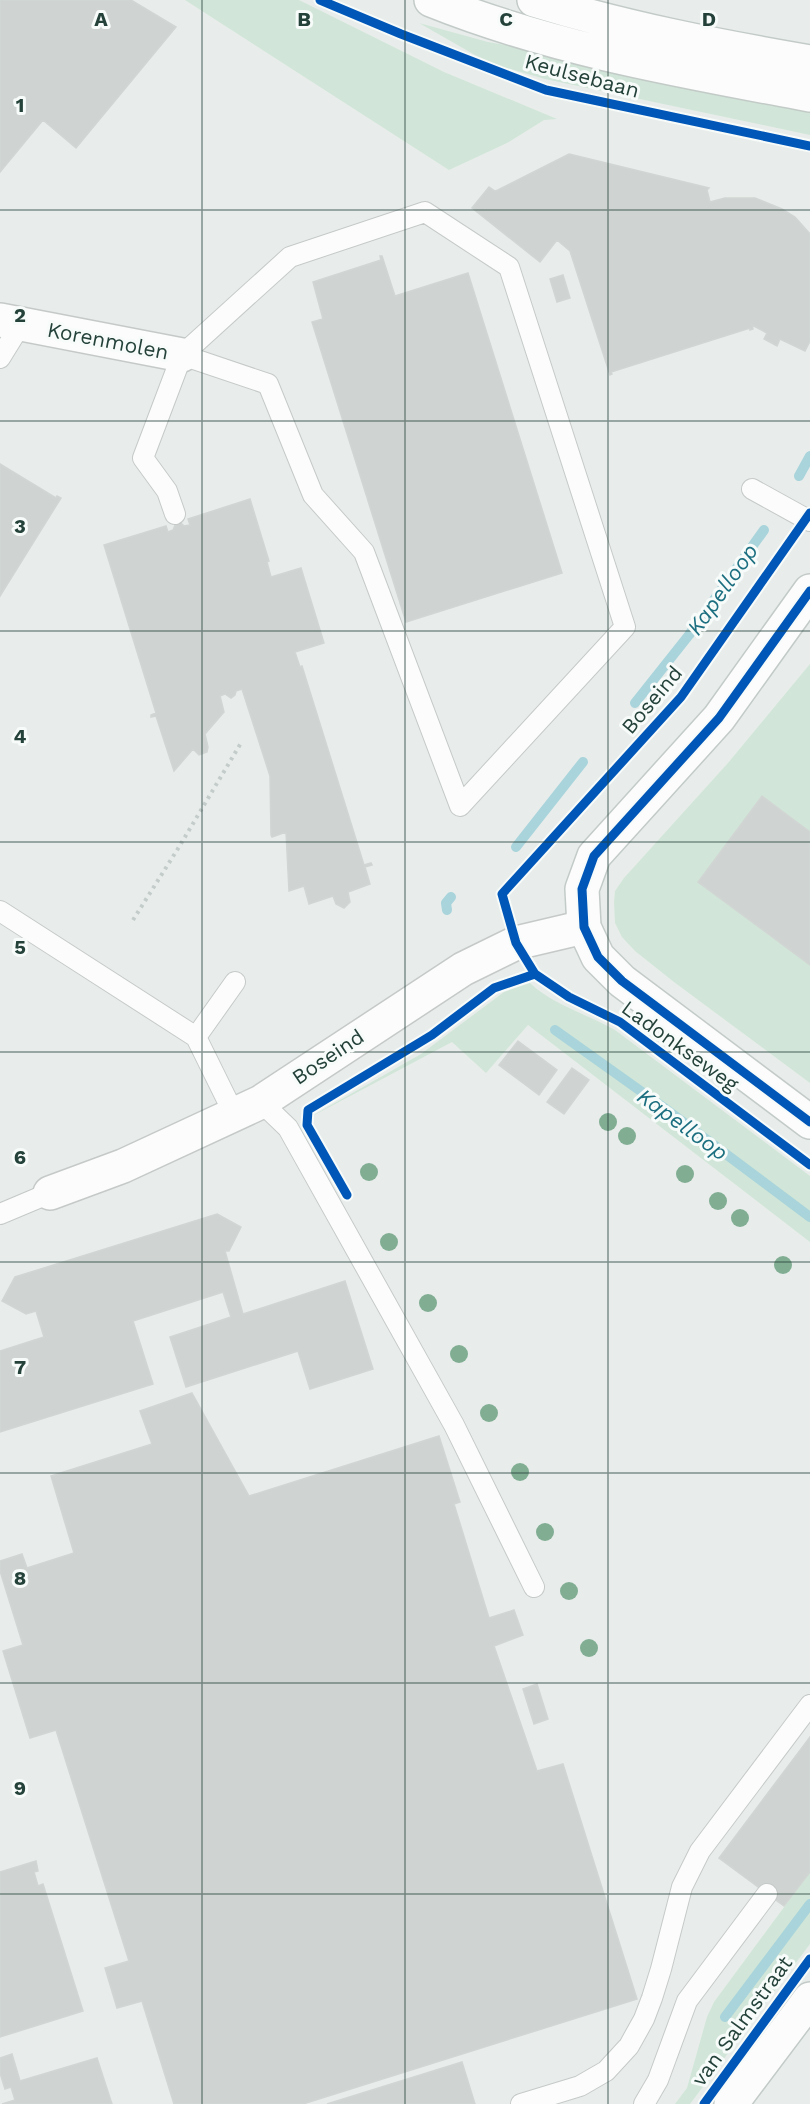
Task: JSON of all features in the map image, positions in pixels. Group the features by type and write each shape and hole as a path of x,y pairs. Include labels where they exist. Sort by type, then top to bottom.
{"street":[{"name":"Keulsebaan","path":"431,0 492,22 641,63 810,95"},
{"path":"534,0 645,30 736,50 810,62"},
{"name":"Korenmolen","path":"10,322 182,355"},
{"path":"584,927 582,889 594,856 719,718 810,591"},
{"name":"Boseind","path":"50,1192 123,1166 248,1108 462,969 516,943 584,927"},
{"name":"Ladonkseweg","path":"584,927 598,957 622,981 810,1122"},
{"name":"van Salmstraat","path":"731,2104 810,2000"}],"lane":[{"path":"175,514 167,491 143,458 182,355 290,256 425,212 509,267 625,627 460,806 364,552 313,495 268,384 182,355"},
{"path":"0,358 10,322"},
{"path":"752,489 810,521"},
{"path":"0,911 196,1038 248,1108 288,1128 454,1425 534,1587"},
{"path":"196,1038 235,982"},
{"path":"0,1214 50,1192"},
{"path":"521,2104 580,2086 606,2071 628,2046 644,2019 652,1998 682,1887 700,1851 810,1705"},
{"path":"644,2104 658,2080 687,2001 767,1894"}],"path":[{"path":"133,920 241,743"}],"green space":[{"path":"185,0 299,0 444,72 557,119 544,120 507,143 449,170"},
{"path":"419,23 488,42 542,51 810,108 810,135 545,79 500,66 475,55"},
{"path":"810,664 810,1083 635,951 622,937 615,923 614,902 615,891 624,878 728,763"},
{"path":"530,983 549,997 615,1030 810,1176 810,1242 528,1025 486,1073 452,1042 305,1120 421,1054 504,992"},
{"path":"810,1872 810,1944 690,2104 675,2104 687,2088 707,2017 714,2002"}],"building":[{"path":"0,0 131,0 176,27 76,148 43,120 0,172"},
{"path":"569,154 709,188 707,190 710,202 725,198 755,198 795,217 810,234 810,341 805,351 780,339 777,346 764,339 767,333 752,325 753,329 750,330 750,328 611,372 610,375 570,251 557,240 540,262 472,208 489,187 495,191 498,190"},
{"path":"380,256 382,256 395,296 468,273 562,573 406,622 312,322 323,319 313,282 381,260"},
{"path":"563,275 570,298 557,302 550,279"},
{"path":"0,464 56,498 57,496 61,498 0,596"},
{"path":"250,499 269,561 267,562 271,577 301,568 324,643 295,652 300,667 302,666 364,865 371,863 372,865 365,867 370,884 348,892 350,902 344,908 336,904 333,896 309,904 304,886 289,891 286,832 272,837 271,835 270,776 242,689 236,691 231,698 225,694 220,696 224,712 205,734 207,752 199,755 193,749 174,771 156,716 151,717 156,713 104,545 166,526 168,532 173,530 176,523 184,526 190,525 188,519"},
{"path":"762,796 810,832 810,965 698,882"},
{"path":"518,1041 557,1070 539,1095 499,1065"},
{"path":"572,1068 589,1080 564,1114 547,1102"},
{"path":"217,1214 241,1227 229,1251 225,1251 243,1314 345,1281 373,1369 310,1389 298,1351 186,1387 170,1337 231,1317 223,1292 133,1321 153,1384 0,1432 0,1351 44,1337 36,1311 26,1314 2,1301 15,1277"},
{"path":"192,1393 249,1496 439,1436 460,1502 454,1504 489,1618 514,1610 523,1635 494,1646 537,1771 563,1764 637,1999 303,2104 174,2104 142,2001 117,2008 105,1968 129,1961 56,1730 30,1738 3,1651 23,1645 0,1571 0,1561 22,1554 27,1568 74,1553 51,1476 152,1444 140,1411"},
{"path":"537,1684 548,1719 534,1724 523,1689"},
{"path":"810,1737 810,1872 784,1906 719,1858"},
{"path":"36,1861 38,1871 34,1872 38,1886 43,1884 83,2011 0,2037 0,1872"},
{"path":"12,2054 20,2081 97,2058 112,2104 2,2104 15,2100 11,2087 5,2089 0,2073 0,2058"},
{"path":"462,2062 475,2104 327,2104"}],"waterway":[{"name":"Kapelloop","path":"799,476 810,456"},
{"name":"Kapelloop","path":"635,703 689,635 764,530"},
{"name":"Kapelloop","path":"516,847 583,762"},
{"name":"Kapelloop","path":"447,910 446,903 451,897"},
{"name":"Kapelloop","path":"555,1030 810,1217"},
{"name":"Kapelloop","path":"725,2017 810,1904"}],"cycle path":[{"path":"320,0 546,90 810,146"},
{"path":"810,513 681,697 502,894 516,943 535,974 569,997 620,1022 810,1165"},
{"path":"810,591 719,718 594,856 582,889 584,927 598,957 622,981 810,1122"},
{"path":"347,1195 307,1125 308,1110 432,1035 494,988 535,974"},
{"path":"704,2104 810,1959"}]}
